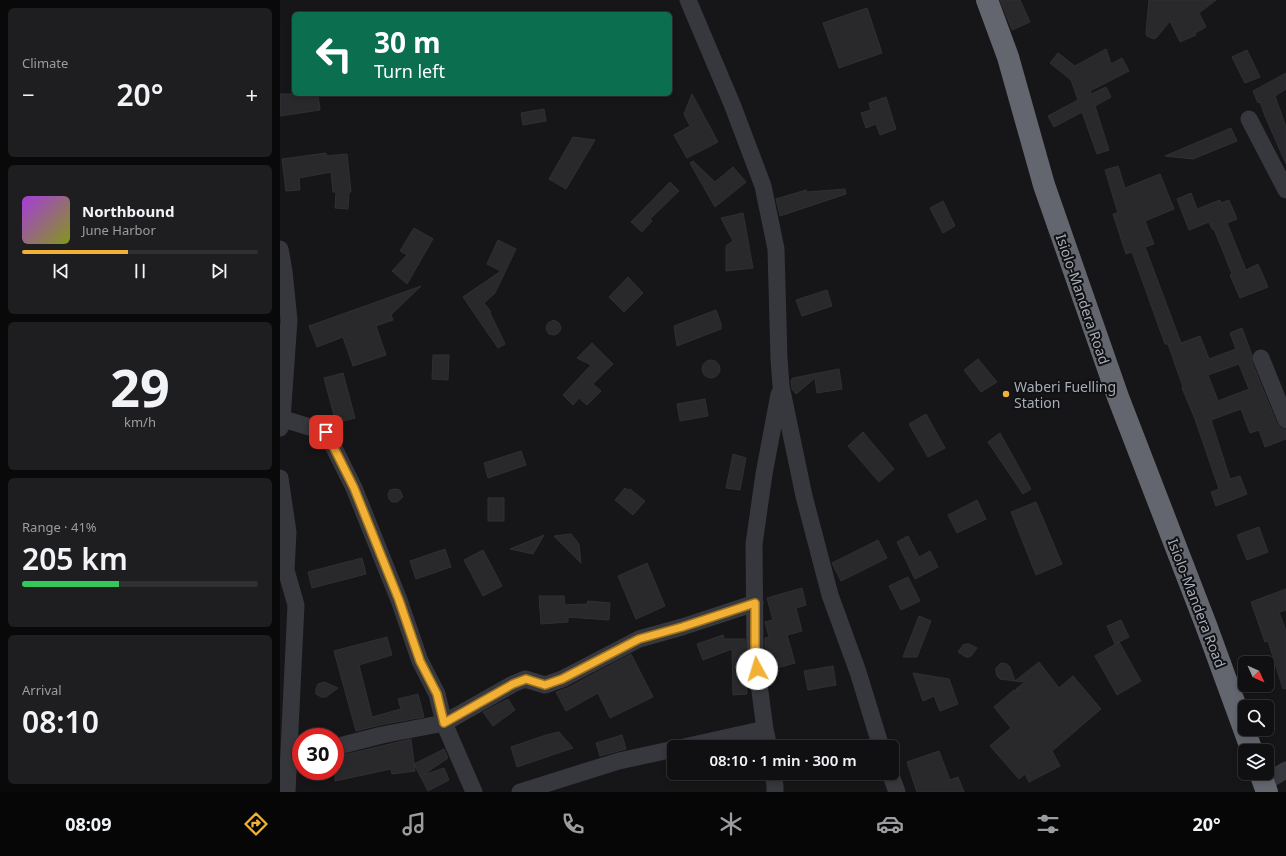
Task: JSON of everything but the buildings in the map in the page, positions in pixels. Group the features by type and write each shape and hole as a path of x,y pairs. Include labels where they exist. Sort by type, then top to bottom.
{"highway":[{"name":"Isiolo-Mandera Road","path":"987,0 1008,57 1044,185 1118,397 1206,625 1249,744"}],"street":[{"path":"688,0 732,104 763,186 776,249 781,386 804,496 830,595 858,672 879,740"},
{"path":"1249,119 1286,190"},
{"path":"280,249 284,271 289,320 281,422 326,432 354,488 399,600 420,661 437,694 444,723 474,792"},
{"path":"1261,358 1286,420"},
{"path":"767,740 755,654 754,544 764,474 781,386"},
{"path":"280,478 288,532 286,570 296,605 295,728"},
{"path":"344,745 382,735 444,723 513,684 526,679 545,685 562,679 639,639 682,627 755,603"},
{"path":"280,726 292,742"},
{"path":"716,740 765,729"},
{"path":"520,792 619,761 667,751"},
{"path":"287,792 292,764"},
{"path":"1264,783 1286,770"},
{"path":"774,780 774,792"},
{"path":"892,780 896,792"}],"place":[{"name":"Waberi Fuelling Station","path":"1006,394"}],"route":[{"path":"326,432 354,488 399,600 420,661 437,694 444,723 513,684 526,679 545,685 562,679 639,639 682,627 755,603 755,654 757,669"}]}
